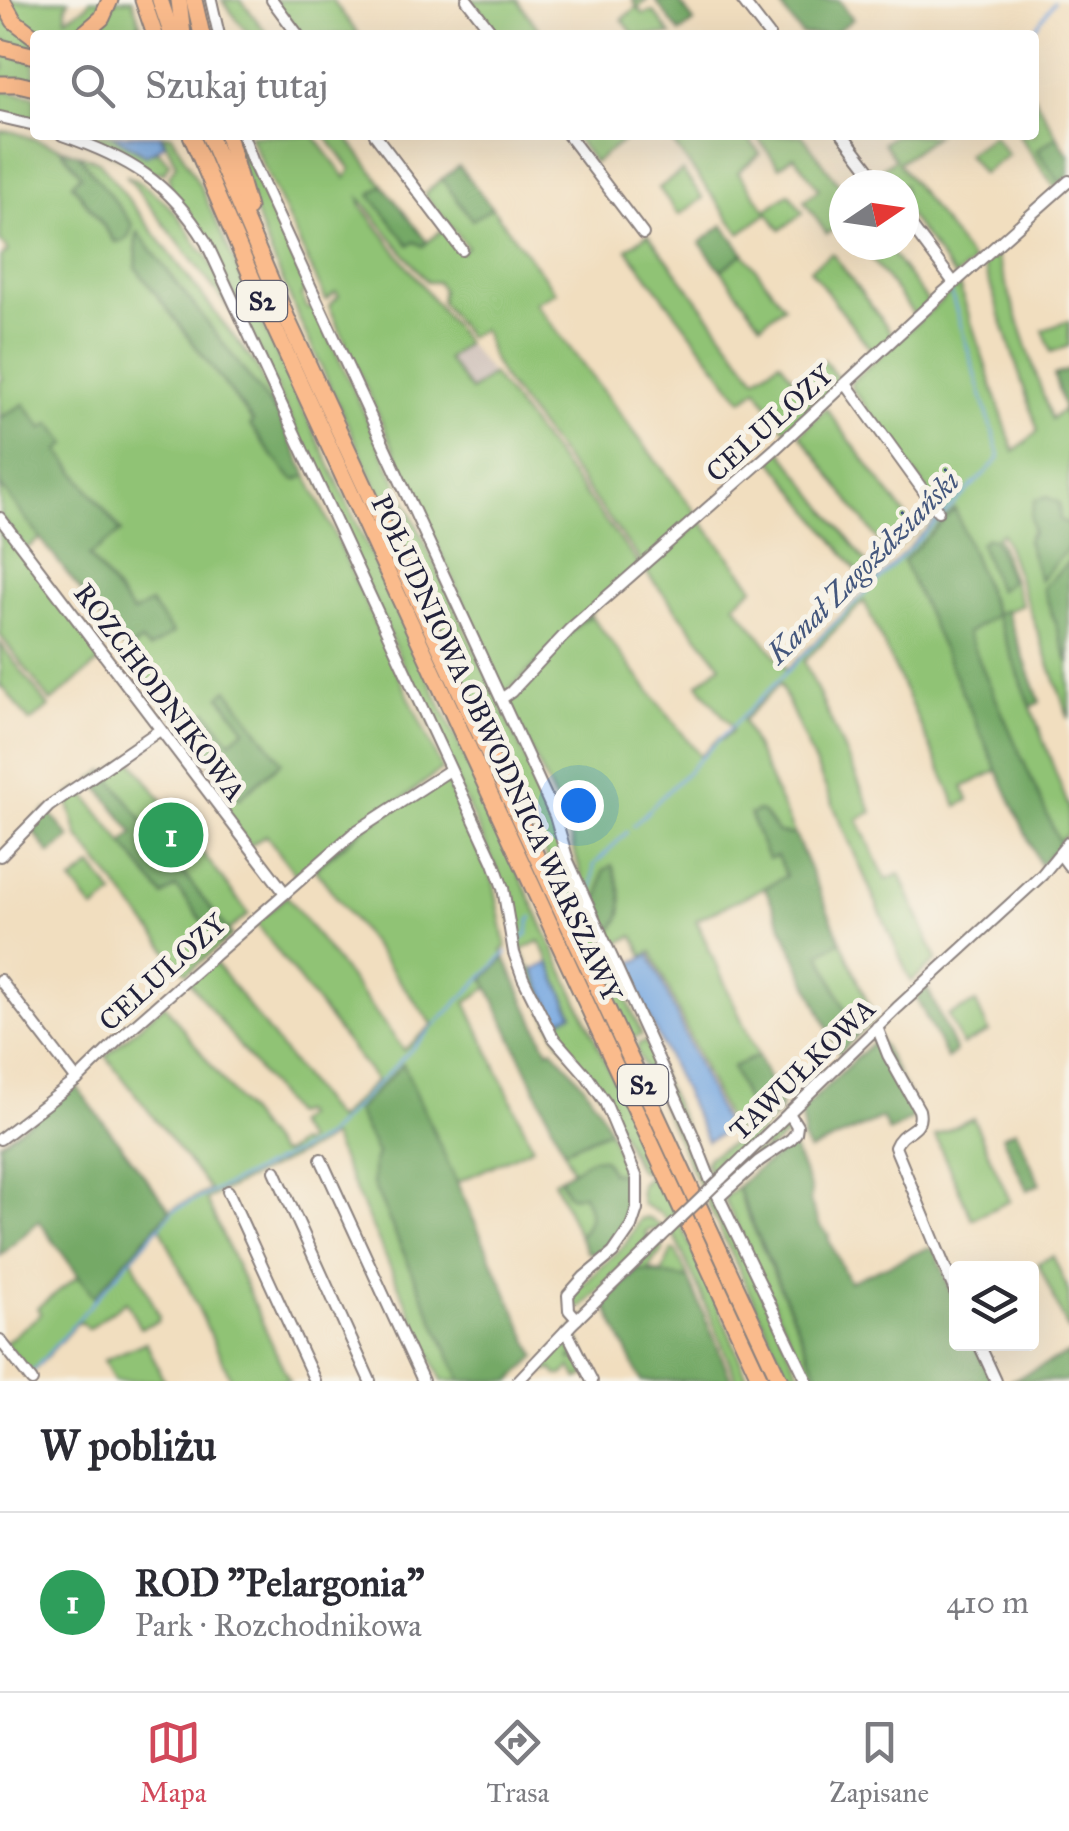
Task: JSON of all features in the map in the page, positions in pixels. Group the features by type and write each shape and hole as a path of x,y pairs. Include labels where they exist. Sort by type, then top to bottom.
{"highway":[{"path":"2,0 14,21 30,34"},
{"path":"88,30 102,18 110,0"},
{"path":"143,0 153,30"},
{"path":"160,0 170,30"},
{"path":"183,30 184,3"},
{"path":"184,3 199,30"},
{"path":"0,47 30,55"},
{"path":"0,84 30,87"},
{"path":"183,140 216,198"},
{"name":"POŁUDNIOWA OBWODNICA WARSZAWY","path":"193,140 258,292 761,1381"},
{"name":"POŁUDNIOWA OBWODNICA WARSZAWY","path":"210,140 263,264 780,1381"},
{"path":"228,140 263,264"}],"street":[{"path":"211,0 218,30"},
{"path":"272,0 294,30"},
{"path":"467,0 490,30"},
{"path":"742,0 764,30"},
{"path":"0,117 30,125"},
{"path":"75,140 122,158 154,180 184,211 206,242 500,876 514,953 523,978 552,1036 604,1102 637,1178 637,1209 631,1228 613,1253 568,1296 569,1310 577,1320"},
{"path":"245,140 554,816 576,879 719,1197 807,1381"},
{"path":"378,140 462,250"},
{"path":"572,140 644,234"},
{"path":"848,140 870,170"},
{"name":"CELULOZY","path":"501,699 570,629 1069,181"},
{"path":"919,238 952,285"},
{"path":"846,384 938,511"},
{"name":"ROZCHODNIKOWA","path":"0,518 285,893"},
{"path":"0,856 49,806 160,730"},
{"name":"CELULOZY","path":"0,1139 77,1080 354,832 450,770"},
{"name":"TAWUŁKOWA","path":"518,1381 877,1028 1042,875 1069,842"},
{"path":"1060,854 1069,866"},
{"path":"0,980 77,1080"},
{"path":"877,1028 921,1120 895,1146 949,1277"},
{"path":"719,1197 796,1133 795,1121 788,1114"},
{"path":"321,1158 423,1381"},
{"path":"275,1171 370,1381"},
{"path":"228,1191 315,1381"},
{"path":"566,1330 592,1381"},
{"path":"0,1340 32,1381"},
{"path":"982,1351 996,1381"}],"shaded area":[{"path":"466,343 492,374 471,391 447,358"}],"green space":[{"path":"9,0 69,0 66,18 90,0 104,0 98,12 78,30 33,30 22,22"},
{"path":"115,0 132,0 140,23 136,26 140,25 142,30 95,30"},
{"path":"222,0 241,0 264,30 245,30"},
{"path":"274,0 332,0 355,30 298,30"},
{"path":"470,0 517,0 539,30 493,30"},
{"path":"632,0 647,0 638,8 643,14 653,11 667,30 630,30 622,19 637,7"},
{"path":"655,0 678,0 694,22 678,30"},
{"path":"793,0 839,0 853,19 839,30 798,30 782,8"},
{"path":"0,7 30,37 30,49 0,40"},
{"path":"0,52 30,61 30,81 0,78 0,69 5,68 4,63 0,64"},
{"path":"0,90 30,95 30,121 0,113"},
{"path":"1039,105 1057,136 1037,150 1060,183 1055,188 1022,140 1039,140"},
{"path":"0,131 60,148 81,175 72,184 115,242 132,224 78,154 99,161 257,367 280,418 138,233 136,268 297,480 307,475 442,769 298,878 266,835 250,846 217,802 232,791 239,799 281,762 228,690 220,696 246,729 230,742 207,711 185,729 127,652 142,641 149,649 133,613 89,555 121,531 59,450 50,423 44,430 24,404 0,418 0,257 8,251 0,241"},
{"path":"1057,136 1069,156 1069,175 1060,183 1037,150"},
{"path":"84,140 120,140 145,155 157,150 170,163 163,174 150,173"},
{"path":"164,140 175,140 202,190 327,459 651,1160 652,1167 642,1172 606,1101 559,1041 525,972 532,969 556,1021 573,1014 540,941 522,950 527,963 520,961 507,892 210,244 169,188 168,178 176,164"},
{"path":"234,140 241,140 306,287 302,296 307,308 316,309 553,817 642,1035 632,1038 627,1032 300,321 248,191"},
{"path":"251,140 317,140 346,178 351,169 329,140 349,140 383,185 371,194 410,243 423,246 443,229 462,251 467,247 424,194 442,179 472,219 492,208 556,292 535,303 698,515 643,564 504,380 483,329 468,337 441,302 442,289 437,282 427,282 360,198 361,205 466,343 447,359 471,391 492,374 640,566 508,691 503,691 329,306 339,296 336,292 326,300"},
{"path":"577,140 622,140 623,141 594,163"},
{"path":"671,140 750,140 760,154 738,172 766,210 789,193 803,213 780,230 768,213 740,233"},
{"path":"760,140 806,140 829,171 827,234 804,201 819,189 794,156 779,167"},
{"path":"887,140 929,140 898,163 903,170 880,170 895,159 883,143"},
{"path":"986,140 997,140 1008,155 982,174 967,154"},
{"path":"60,148 78,154 133,225 126,239 116,242 72,183 81,175"},
{"path":"459,166 492,208 472,220 442,179"},
{"path":"682,171 703,198 679,215 659,188"},
{"path":"126,175 157,195 182,221 206,254 236,317"},
{"path":"383,185 427,242 423,246 415,242 409,245 370,195"},
{"path":"919,191 973,262 955,277 919,229"},
{"path":"723,225 744,253 721,270 700,243"},
{"path":"138,232 280,418 307,475 292,479 267,449 250,425 253,421 136,268"},
{"path":"648,234 756,378 780,361 815,407 785,429 757,389 742,400 627,249"},
{"path":"995,251 1051,419 1063,410 1069,428 1069,525 1060,521 1059,503 1047,497 1031,515 1034,526 1027,541 1040,579 1069,547 1069,561 1043,588 1069,664 1069,719 1002,533 997,536 1022,605 996,615 1069,808 1069,832 1059,842 967,634 996,614 954,510 904,561 999,770 963,787 969,800 957,806 864,601 804,661 872,812 858,819 886,880 900,874 937,960 911,982 780,684 743,720 795,835 778,833 750,815 768,858 777,855 786,877 696,920 758,1056 733,1068 750,1110 744,1113 748,1121 732,1132 652,952 643,956 634,936 616,944 608,933 622,910 619,883 612,866 602,879 600,895 593,901 569,832 507,699 591,616 700,756 732,731 698,684 721,665 646,572 701,521 754,587 735,604 787,670 870,588 770,457 780,449 879,579 943,512 851,382 959,285 1014,452 1038,431 983,263"},
{"path":"744,253 784,306 761,324 721,270"},
{"path":"829,255 829,260 837,260 892,339 874,354 810,269"},
{"path":"872,260 896,260 928,302 915,316"},
{"path":"1069,321 1069,346 1051,352 1043,330"},
{"path":"285,325 690,1200 687,1203 281,327"},
{"path":"824,360 841,383 819,401 801,377"},
{"path":"1069,370 1069,428 1054,375"},
{"path":"24,404 43,429 51,423 67,444 59,451 121,532 89,556 133,613 150,603 173,633 149,649 141,641 127,652 0,485 0,418"},
{"path":"826,408 917,531 889,555 800,434"},
{"path":"0,485 41,538 26,549 0,516"},
{"path":"1047,497 1059,503 1060,521 1069,525 1069,547 1040,580 1027,540 1033,532 1035,500"},
{"path":"955,509 995,614 1006,610 1040,702 1031,707 996,615 967,633 1060,844 1040,865 903,561"},
{"path":"0,520 104,658 51,702 0,635"},
{"path":"994,539 1010,581 998,591 980,543"},
{"path":"1069,561 1069,664 1043,588"},
{"path":"0,643 49,707 30,722 0,687"},
{"path":"228,690 282,762 238,799 185,729 207,711 230,741 245,729 220,696"},
{"path":"130,758 249,914 228,931 107,775"},
{"path":"105,771 232,936 221,945 176,887 163,896 123,843 134,833 92,779"},
{"path":"445,778 494,883 506,947 502,951 505,958 485,978 489,987 466,1002 533,1147 456,1183 402,1065 356,1111 377,1153 373,1184 461,1381 442,1381 331,1137 206,1199 289,1381 232,1381 160,1226 132,1259 158,1321 140,1328 126,1301 88,1329 81,1322 76,1324 30,1375 5,1343 41,1314 37,1308 78,1276 94,1296 170,1210 210,1190 106,1056 164,1004 279,1154 306,1141 294,1124 304,1116 300,1112 292,1114 189,981 213,960 336,1120 376,1081 256,923 287,896 404,1050 433,1025 315,869 370,824"},
{"path":"80,788 163,895 175,886 221,945 187,973 78,836 68,796"},
{"path":"47,809 70,838 50,854 29,826"},
{"path":"763,812 778,833 795,835 841,941 820,953 857,1036 839,1054 765,888 786,876 777,856 768,859 750,815"},
{"path":"612,865 621,910 608,933 593,901 600,895 603,871"},
{"path":"92,866 114,895 94,910 72,882"},
{"path":"841,941 875,1019 857,1036 820,953"},
{"path":"505,958 548,1051 552,1049 585,1087 609,1130 564,1150 484,978"},
{"path":"927,987 954,1047 955,1052 947,1059 916,997"},
{"path":"976,1003 989,1032 962,1045 948,1015"},
{"path":"878,1037 915,1107 912,1119 889,1132 882,1118 809,1151 802,1137 801,1111"},
{"path":"645,1041 803,1381 791,1381 637,1052 638,1044"},
{"path":"758,1056 781,1107 775,1111 763,1101 750,1110 732,1067"},
{"path":"403,1064 536,1357 511,1381 461,1381 373,1184 377,1153 356,1111"},
{"path":"77,1087 170,1210 94,1297 39,1221 0,1256 0,1143"},
{"path":"782,1110 727,1165 719,1158 715,1166 718,1174 713,1179 706,1162 708,1157 766,1115 771,1117"},
{"path":"973,1118 1010,1201 972,1219 935,1136"},
{"path":"783,1125 788,1125 790,1132 719,1188 757,1150 767,1148 763,1144"},
{"path":"609,1130 626,1173 611,1173 591,1159 573,1172 564,1150"},
{"path":"1016,1130 1040,1184 1027,1190 1002,1136"},
{"path":"792,1146 811,1190 810,1201 820,1226 829,1235 849,1282 928,1248 936,1251 949,1286 949,1351 978,1351 992,1381 821,1381 737,1187"},
{"path":"600,1158 611,1173 626,1173 629,1195 620,1228 599,1254 587,1252 579,1236 589,1216 583,1194 571,1197 560,1178 591,1159"},
{"path":"653,1174 660,1180 710,1287 749,1381 737,1381 668,1222 642,1204 641,1186"},
{"path":"560,1178 567,1194 583,1193 588,1206 589,1220 579,1236 554,1181"},
{"path":"737,1187 821,1381 810,1381 725,1201"},
{"path":"695,1211 773,1381 769,1381 692,1214"},
{"path":"647,1217 661,1228 645,1232 650,1239 582,1307 573,1307 576,1291 625,1245 640,1219"},
{"path":"664,1241 663,1252 649,1269 662,1273 672,1250 676,1251 689,1279 639,1270 575,1332 599,1379 595,1381 571,1331"},
{"path":"1053,1256 1069,1292 1069,1332 1039,1265"},
{"path":"639,1270 689,1279 732,1381 641,1381 604,1302"},
{"path":"146,1342 164,1381 114,1381 104,1360"},
{"path":"565,1343 575,1355 569,1360 577,1357 586,1375 578,1379 571,1367 563,1375 552,1369 542,1373"},
{"path":"1069,1353 1069,1381 1010,1381"}],"water":[{"path":"120,140 163,140 165,144 146,155"},
{"path":"650,955 727,1131 707,1141 625,966"},
{"path":"549,963 572,1014 557,1021 534,970"}],"waterway":[{"name":"Kanał Zagoździański","path":"1036,27 1054,2"},
{"name":"Kanał Zagoździański","path":"633,826 999,459 951,293"},
{"name":"Kanał Zagoździański","path":"588,891 593,887 594,865 627,832"},
{"name":"Kanał Zagoździański","path":"570,899 578,895"},
{"name":"Kanał Zagoździański","path":"519,942 527,934 533,917"},
{"name":"Kanał Zagoździański","path":"174,1210 323,1139 507,952"},
{"name":"Kanał Zagoździański","path":"31,1373 172,1212"}],"place":[{"name":"ROD \"Pelargonia\"","path":"171,835"}]}
